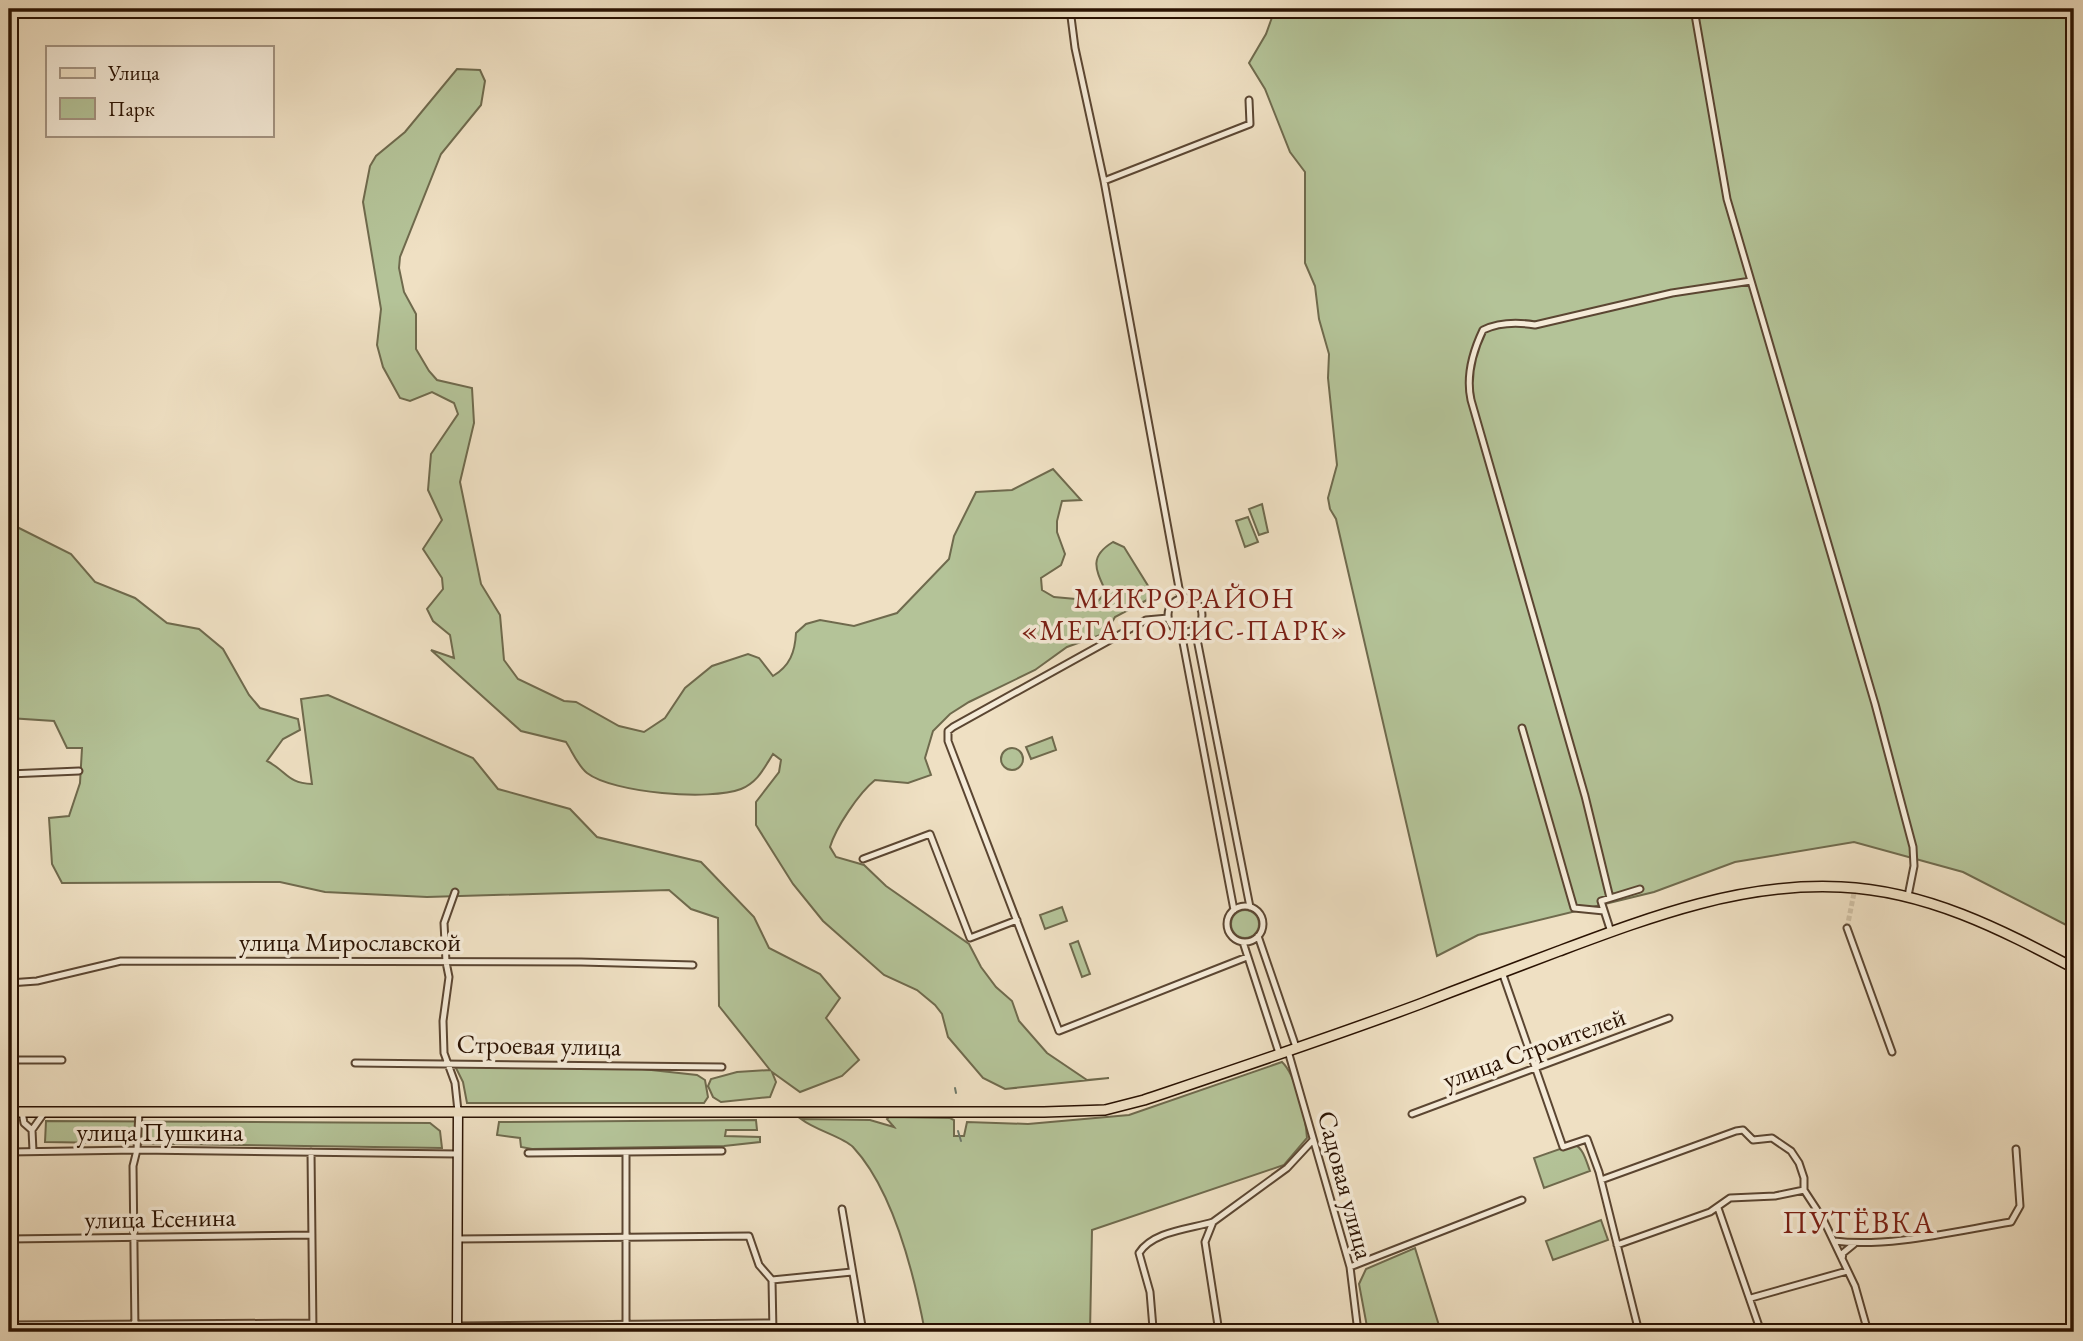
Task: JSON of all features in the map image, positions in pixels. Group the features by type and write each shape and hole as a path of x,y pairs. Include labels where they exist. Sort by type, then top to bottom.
{"main road":[{"path":"9,1112 1083,1112 1122,1107 1288,1050 1611,932 1720,897 1774,890 1840,887 1908,896 1961,913 2074,968"}],"street":[{"path":"1070,9 1075,48 1104,181 1181,599"},
{"path":"1694,9 1727,199 1875,704 1913,847 1914,866 1908,896"},
{"path":"1104,181 1250,124 1249,100"},
{"path":"1610,898 1585,796 1471,400 1468,386 1476,344 1483,330 1495,325 1535,325 1672,293 1751,281"},
{"path":"1195,629 1181,632 1172,627 1168,618 1171,606 1181,599 1190,599 1200,608 1202,618 1195,629 1250,907"},
{"path":"1168,618 1146,620 948,731 948,741 1059,1031 1247,957"},
{"path":"1181,632 1234,910"},
{"path":"1522,728 1574,908 1604,911"},
{"path":"9,774 79,771"},
{"path":"863,859 930,834 970,938 1017,920"},
{"path":"1611,932 1601,901 1640,889"},
{"path":"455,892 444,923 449,977 443,1021 444,1052 455,1083 458,1111 457,1329 772,1323"},
{"path":"1250,907 1255,909 1262,919 1261,931 1251,941 1242,942 1230,935 1227,929 1229,915 1234,910 1250,907"},
{"path":"1847,928 1892,1052"},
{"path":"1258,936 1288,1050"},
{"path":"1242,942 1288,1050"},
{"name":"улица Мирославской","path":"9,983 37,981 121,961 693,965"},
{"path":"1502,972 1563,1147 1587,1139 1601,1180 1637,1332"},
{"name":"улица Строителей","path":"1412,1114 1669,1018"},
{"name":"Садовая улица","path":"1288,1050 1350,1267 1358,1332"},
{"path":"9,1060 62,1060"},
{"name":"Строевая улица","path":"355,1063 722,1067"},
{"path":"22,1112 24,1123 32,1130"},
{"path":"33,1151 32,1130 44,1112"},
{"path":"135,1332 134,1166 139,1112"},
{"path":"1601,1180 1736,1131 1743,1130 1753,1140 1772,1138 1791,1151 1796,1158 1802,1171 1804,1190 1834,1241 1855,1286 1868,1332"},
{"path":"1148,1332 1153,1328 1150,1292 1139,1253 1144,1244 1179,1230 1213,1222 1287,1168 1313,1140"},
{"path":"1834,1241 1854,1244 1885,1242 2011,1222 2020,1206 2016,1149"},
{"name":"улица Пушкина","path":"9,1152 137,1150 457,1154"},
{"path":"311,1152 313,1332"},
{"path":"528,1153 722,1152"},
{"path":"626,1153 626,1332"},
{"path":"1617,1245 1718,1209 1730,1198 1775,1196 1804,1190"},
{"path":"1350,1267 1522,1200"},
{"path":"842,1209 863,1332"},
{"path":"1718,1209 1761,1332"},
{"path":"1213,1222 1205,1242 1219,1332"},
{"name":"улица Есенина","path":"9,1239 312,1235"},
{"path":"457,1239 749,1236 760,1265 772,1280 773,1332"},
{"path":"1842,1260 1843,1253 1854,1244"},
{"path":"1751,1298 1847,1271"},
{"path":"772,1280 852,1272"},
{"path":"9,1295 9,1332"},
{"path":"9,1325 312,1323"}],"green space":[{"path":"1275,9 2074,9 2074,929 1963,872 1854,842 1735,862 1654,892 1478,935 1437,956 1336,519 1328,498 1337,465 1328,378 1329,354 1319,319 1315,286 1305,263 1305,172 1290,152 1265,89 1249,63 1266,34"},
{"path":"457,69 480,70 485,81 481,105 441,154 400,257 399,268 404,292 416,314 416,349 429,371 437,380 472,388 474,423 460,482 481,584 500,615 504,660 518,679 564,701 576,702 619,726 644,732 665,718 685,688 712,666 748,654 759,658 773,676 787,663 793,652 796,633 806,624 820,620 854,626 897,613 949,559 954,536 976,492 1012,490 1053,469 1081,500 1062,501 1057,532 1065,554 1061,565 1041,578 1042,590 1054,597 1098,601 1106,592 1097,570 1097,559 1113,542 1124,547 1150,589 1147,600 1115,617 1106,633 1067,647 1035,670 950,714 933,731 925,758 931,775 908,783 875,780 849,811 830,847 836,857 864,865 886,886 969,944 996,987 1012,1001 1019,1021 1047,1053 1087,1080 1109,1078 1005,1089 983,1078 948,1037 942,1014 935,1005 917,990 884,975 823,921 793,884 756,825 756,802 779,772 781,760 773,754 752,783 727,793 662,793 618,786 587,773 566,742 521,731 431,650 454,658 450,635 433,621 427,609 443,589 442,578 423,549 442,520 428,490 431,454 458,414 454,403 432,392 410,401 400,398 383,367 377,345 381,309 363,202 370,166 376,156 405,132"},
{"path":"1262,504 1268,532 1259,535 1249,509"},
{"path":"1248,517 1258,542 1245,547 1236,521"},
{"path":"9,523 71,554 95,582 135,598 167,623 199,629 223,649 249,695 260,708 298,719 300,730 283,739 267,761 297,782 312,784 301,699 328,695 473,758 498,789 570,809 597,837 701,862 754,917 769,948 820,974 840,998 826,1018 859,1060 842,1076 800,1092 772,1072 776,1082 770,1097 721,1102 713,1097 708,1086 711,1079 737,1072 770,1070 719,1006 718,918 691,909 669,890 427,897 325,892 280,882 62,883 52,864 49,818 69,816 80,783 82,748 67,748 54,721 9,718"},
{"path":"1052,737 1056,750 1031,759 1026,747"},
{"path":"1012,748 1020,751 1023,759 1020,767 1012,770 1004,767 1001,759 1004,751"},
{"path":"1062,907 1067,921 1045,929 1040,915"},
{"path":"1245,910 1255,914 1259,924 1255,934 1245,938 1235,934 1231,924 1235,914"},
{"path":"1078,941 1090,974 1082,977 1070,944"},
{"path":"1282,1062 1296,1087 1307,1138 1284,1165 1092,1230 1090,1332 925,1332 900,1234 880,1186 853,1147 801,1119 870,1120 894,1127 887,1119 889,1117 950,1118 954,1120 954,1136 964,1136 967,1122 1028,1124 1129,1115"},
{"path":"454,1064 633,1068 697,1075 705,1080 708,1097 704,1103 467,1103 463,1082"},
{"path":"756,1120 757,1130 726,1130 725,1136 760,1137 760,1142 724,1146 532,1149 521,1147 520,1138 497,1135 499,1122"},
{"path":"46,1121 430,1123 440,1131 442,1148 45,1142"},
{"path":"1574,1144 1582,1152 1590,1171 1544,1188 1534,1158"},
{"path":"1601,1220 1608,1240 1553,1260 1546,1241"},
{"path":"1415,1248 1441,1332 1368,1332 1359,1284 1366,1269"}],"waterway":[{"path":"955,1088 956,1093"},
{"path":"958,1131 961,1141"}],"tunnel":[{"path":"1847,928 1855,888"}],"district":[{"name":"МИКРОРАЙОН «МЕГАПОЛИС-ПАРК»","path":"1185,614"},
{"name":"ПУТЁВКА","path":"1859,1223"}]}
